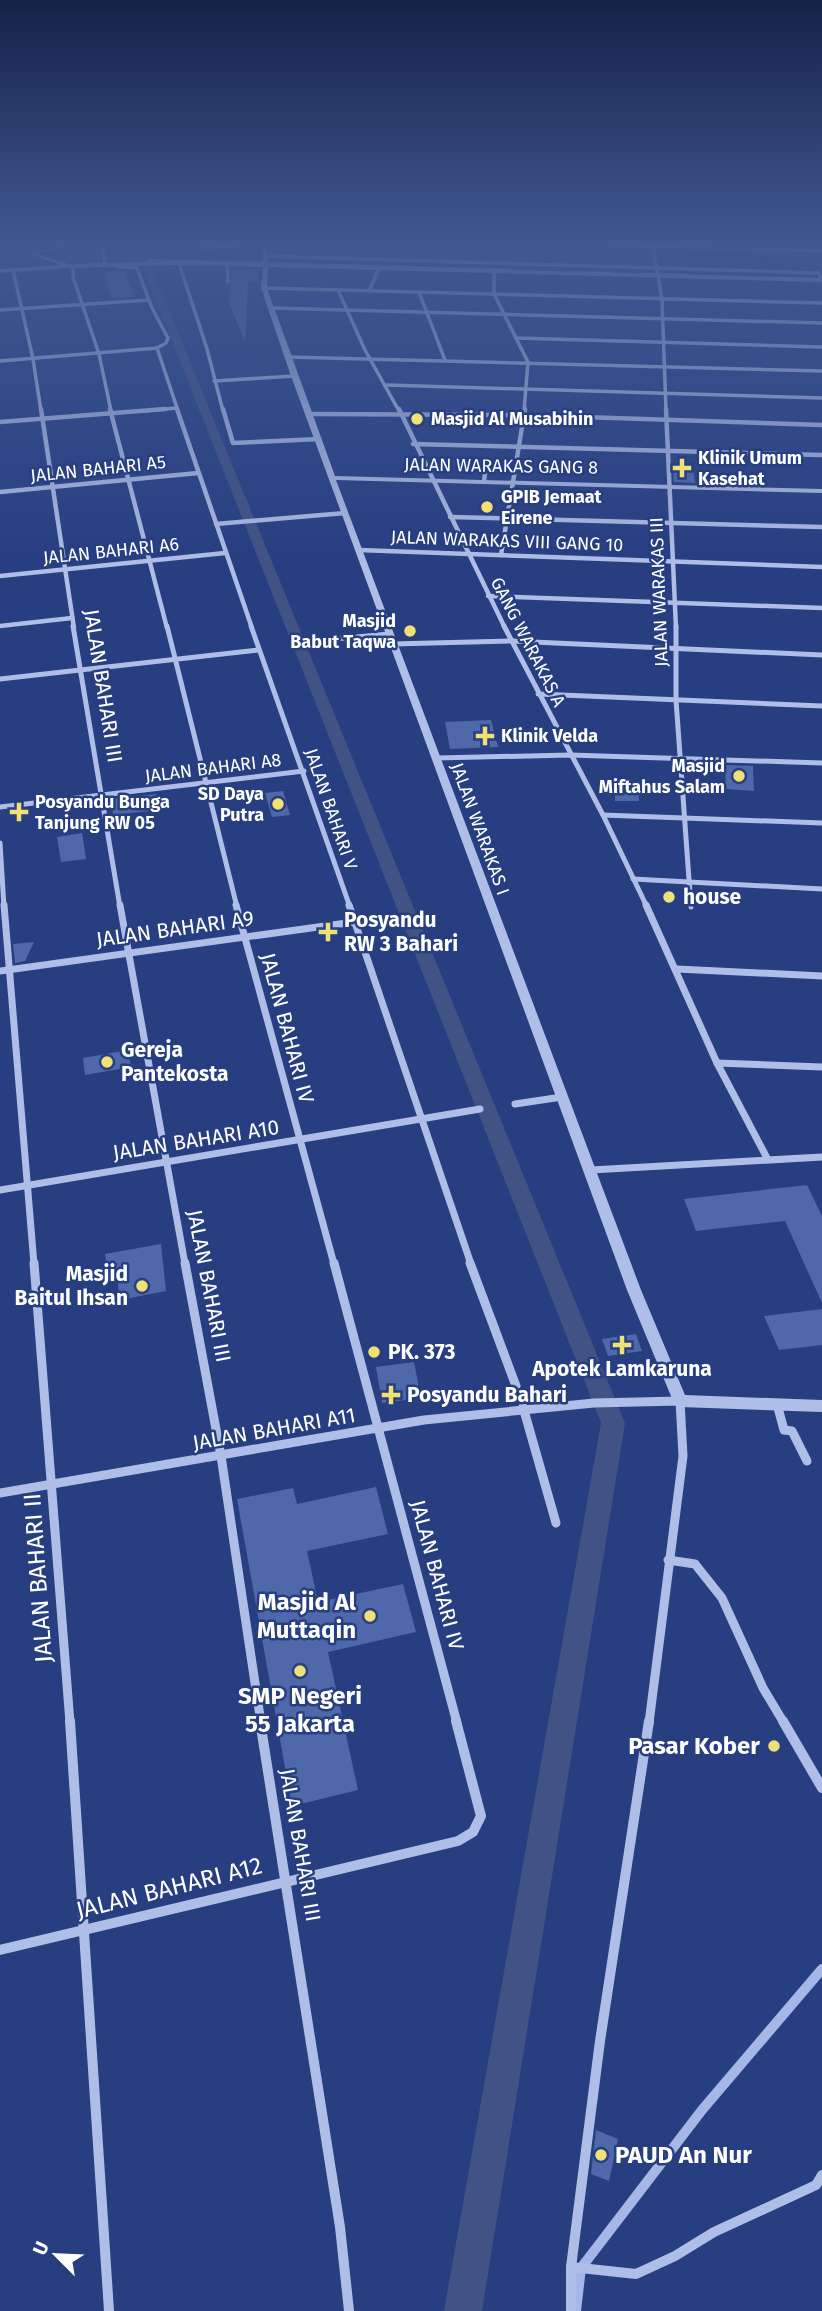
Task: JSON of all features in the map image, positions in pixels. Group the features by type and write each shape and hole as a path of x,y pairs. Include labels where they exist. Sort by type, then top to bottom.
{"street":[{"name":"JALAN BAHARI III","path":"31,348 80,670 128,954 221,1456 284,1880 296,1936 326,2130 349,2311"},
{"name":"JALAN BAHARI IV","path":"97,348 127,480 207,782 244,937 478,1796"},
{"path":"0,361 157,348"},
{"name":"JALAN BAHARI V","path":"157,348 225,553 304,771 421,1120 516,1386"},
{"path":"207,348 233,443 318,438"},
{"name":"JALAN WARAKAS I","path":"285,348 562,1097 592,1170 634,1290 680,1401"},
{"name":"GANG WARAKAS A","path":"365,348 387,385 488,596 603,815 677,969 717,1063 767,1158"},
{"path":"441,348 445,360"},
{"path":"501,555 528,388 528,362 521,348"},
{"name":"JALAN WARAKAS III","path":"665,348 668,393 666,449 676,602 676,700 691,907"},
{"path":"288,357 822,371"},
{"path":"214,381 294,376"},
{"path":"387,385 822,398"},
{"path":"0,422 176,408"},
{"path":"309,414 523,415 822,425"},
{"path":"414,444 822,455"},
{"path":"484,482 486,464"},
{"name":"JALAN BAHARI A5","path":"0,492 198,473"},
{"name":"JALAN WARAKAS GANG 8","path":"333,478 822,491"},
{"path":"216,524 345,513"},
{"path":"450,517 822,527"},
{"name":"JALAN WARAKAS VIII GANG 10","path":"359,550 822,566"},
{"name":"JALAN BAHARI A6","path":"0,576 225,553"},
{"path":"488,596 822,608"},
{"path":"0,626 72,618"},
{"path":"312,641 511,641 822,654"},
{"path":"0,679 260,650"},
{"path":"538,694 822,706"},
{"path":"438,758 570,755 822,763"},
{"name":"JALAN BAHARI A8","path":"0,807 304,771"},
{"path":"603,815 822,823"},
{"name":"JALAN BAHARI II","path":"0,843 4,971 29,1185 53,1485 110,2311"},
{"path":"632,879 822,889"},
{"name":"JALAN BAHARI A9","path":"4,971 354,922"},
{"path":"677,969 822,975"},
{"path":"717,1063 822,1068"},
{"path":"515,1104 562,1097"},
{"name":"JALAN BAHARI A10","path":"0,1190 480,1109"},
{"path":"592,1170 767,1158 822,1157"},
{"path":"571,2311 600,2041 646,1748 683,1455 680,1401 822,1406"},
{"name":"JALAN BAHARI A11","path":"0,1493 378,1428 523,1407 680,1401"},
{"path":"777,1404 783,1430 792,1431 807,1461"},
{"path":"523,1407 556,1523"},
{"path":"668,1560 695,1564 722,1598 763,1688 822,1788"},
{"name":"JALAN BAHARI A12","path":"0,1950 284,1880 457,1841 479,1825 481,1816 478,1796"},
{"path":"574,2267 636,2274 675,2256 714,2232 820,2184"}],"building":[{"path":"673,465 693,466 695,483 674,482"},
{"name":"Klinik Velda","path":"491,720 498,747 450,749 445,722"},
{"name":"Masjid Miftahus Salam","path":"725,765 753,766 754,791 726,789"},
{"name":"Klinik Velda","path":"615,784 638,784 639,801 615,801"},
{"name":"SD Daya Putra","path":"283,791 290,815 272,817 265,793"},
{"path":"156,794 158,810 113,815 112,799"},
{"path":"82,833 86,859 61,862 57,837"},
{"path":"34,942 25,961 15,963 13,944"},
{"name":"Gereja Pantekosta","path":"128,1050 131,1067 85,1075 83,1058"},
{"path":"807,1185 822,1216 822,1303 785,1221 696,1231 684,1199"},
{"path":"161,1244 166,1291 120,1300 117,1278 109,1279 105,1254"},
{"path":"822,1309 822,1345 779,1350 764,1316"},
{"name":"Apotek Lamkaruna","path":"636,1334 642,1351 608,1356 602,1339"},
{"path":"414,1362 421,1398 382,1403 376,1367"},
{"name":"SMP Negeri 55 Jakarta","path":"376,1487 388,1534 307,1551 318,1602 403,1584 416,1632 328,1652 358,1790 292,1806 237,1499 293,1488 297,1504"},
{"name":"PAUD An Nur","path":"596,2130 618,2139 609,2181 591,2174"}],"waterway":[{"path":"179,348 613,1423 463,2311"},
{"path":"576,2311 581,2268 702,2110 822,1969"}],"place":[{"name":"Masjid Al Musabihin","path":"417,419"},
{"name":"Klinik Umum Kasehat","path":"682,468"},
{"name":"GPIB Jemaat Eirene","path":"487,507"},
{"name":"Masjid Babut Taqwa","path":"410,631"},
{"name":"Klinik Velda","path":"485,736"},
{"name":"Masjid Miftahus Salam","path":"739,776"},
{"name":"SD Daya Putra","path":"278,804"},
{"name":"Posyandu Bunga Tanjung RW 05","path":"19,812"},
{"name":"house","path":"669,897"},
{"name":"Posyandu RW 3 Bahari","path":"328,932"},
{"name":"Gereja Pantekosta","path":"107,1062"},
{"name":"Masjid Baitul Ihsan","path":"142,1286"},
{"name":"Apotek Lamkaruna","path":"622,1345"},
{"name":"PK. 373","path":"374,1352"},
{"name":"Posyandu Bahari","path":"391,1395"},
{"name":"Masjid Al Muttaqin","path":"370,1616"},
{"name":"SMP Negeri 55 Jakarta","path":"300,1671"},
{"name":"Pasar Kober","path":"774,1746"},
{"name":"PAUD An Nur","path":"601,2155"}]}
